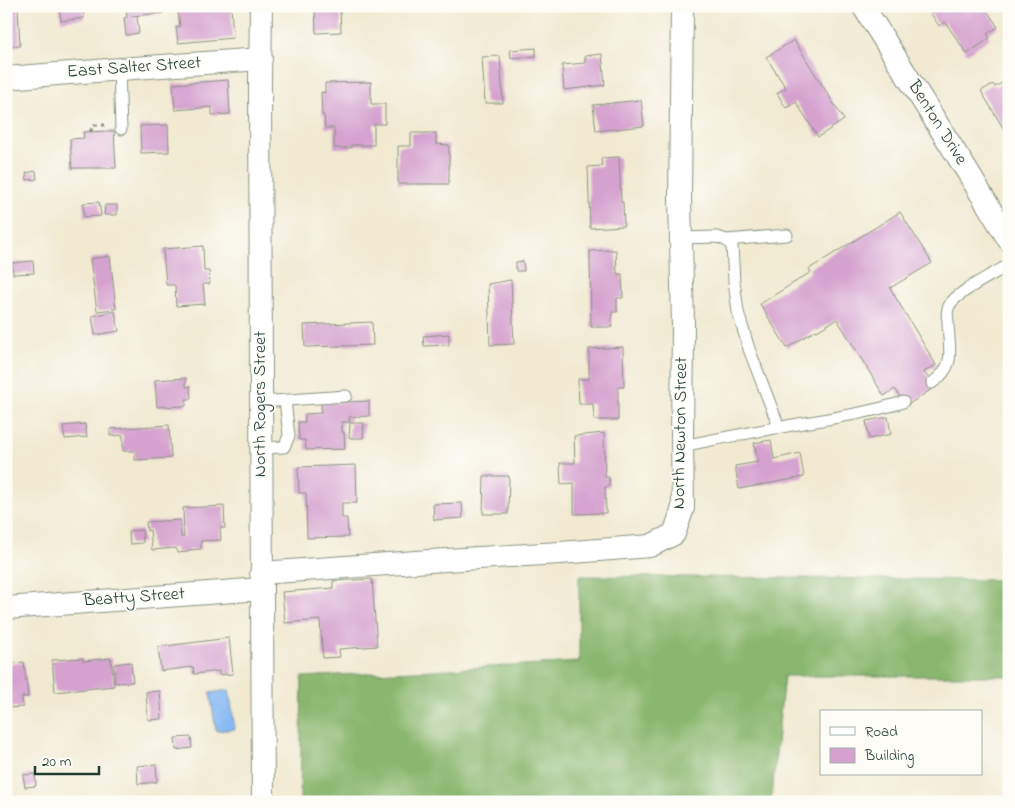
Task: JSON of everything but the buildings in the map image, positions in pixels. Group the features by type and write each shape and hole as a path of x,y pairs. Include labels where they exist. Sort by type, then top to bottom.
{"street":[{"name":"North Rogers Street","path":"262,6 261,448 263,802"},
{"name":"North Newton Street","path":"262,581 420,562 650,546 674,534 683,508 683,325 680,238 682,6"},
{"name":"Benton Drive","path":"864,6 1009,240"},
{"name":"East Salter Street","path":"6,78 261,59"},
{"name":"Beatty Street","path":"6,608 262,581"}],"lane":[{"path":"119,69 121,129"},
{"path":"680,238 717,237 726,240 787,235"},
{"path":"726,240 732,246 738,312 749,349 779,427"},
{"path":"932,383 943,374 950,360 948,307 954,299 968,289 1009,265"},
{"path":"261,402 346,396"},
{"path":"261,448 284,447 289,436 285,400"},
{"path":"682,446 872,411 903,402"}],"green space":[{"path":"579,576 1009,580 1009,676 784,676 771,802 300,802 302,677 579,662"}],"water":[{"path":"229,690 235,729 216,731 210,693"}]}
